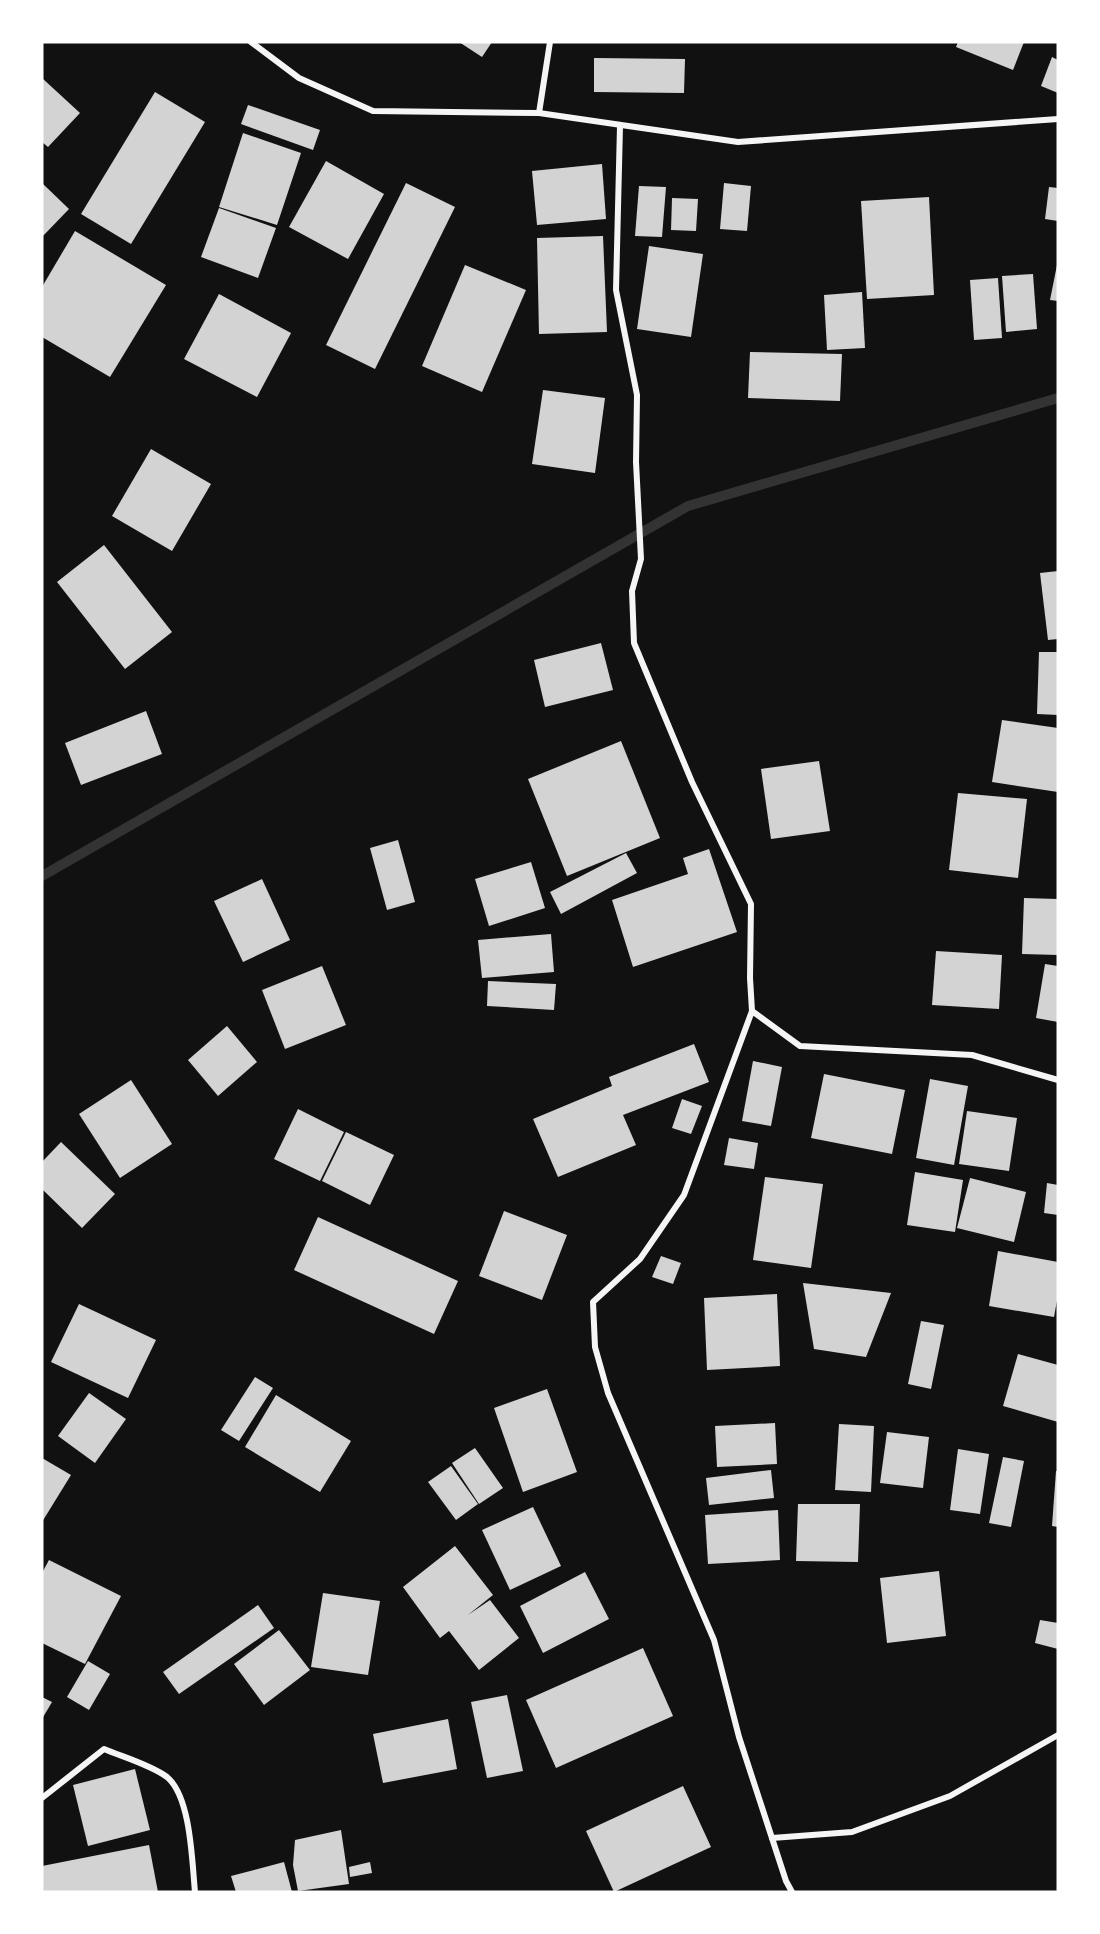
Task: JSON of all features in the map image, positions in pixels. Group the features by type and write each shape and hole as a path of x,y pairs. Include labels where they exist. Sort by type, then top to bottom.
{"street":[{"path":"251,42 299,78 373,111 539,113 738,142 1058,119"},
{"path":"539,113 550,42"},
{"path":"620,126 616,290 637,395 636,462 641,559 632,591 634,643 692,782 751,904 752,1011 684,1195 640,1259 593,1302 595,1347 608,1393 714,1640 739,1737 786,1881 792,1892"},
{"path":"752,1011 800,1046 972,1055 1058,1080"},
{"path":"772,1838 852,1832 950,1796 1058,1736"},
{"path":"42,1798 104,1749 156,1770 168,1778 180,1792 185,1810 195,1892"}],"building":[{"path":"459,42 492,42 482,57"},
{"path":"958,42 1024,42 1013,70 956,47"},
{"path":"1052,57 1058,60 1058,93 1041,86"},
{"path":"594,58 685,59 684,93 594,92"},
{"path":"42,78 80,113 48,147 42,142"},
{"path":"155,92 205,122 131,244 81,214"},
{"path":"248,105 320,130 313,150 241,124"},
{"path":"243,133 301,153 277,225 219,207"},
{"path":"326,161 384,194 348,259 289,227"},
{"path":"602,164 606,219 537,225 532,171"},
{"path":"42,183 69,209 42,237"},
{"path":"406,183 455,207 375,369 326,345"},
{"path":"724,183 751,186 747,231 720,229"},
{"path":"639,186 666,187 662,237 635,236"},
{"path":"1049,187 1058,188 1058,221 1045,219"},
{"path":"929,197 934,295 867,299 861,201"},
{"path":"672,198 698,199 696,231 671,230"},
{"path":"219,208 276,228 258,278 201,257"},
{"path":"75,231 166,285 110,377 42,337 42,287"},
{"path":"603,236 607,332 539,334 537,238"},
{"path":"649,246 703,254 691,337 637,329"},
{"path":"465,265 526,290 482,392 422,366"},
{"path":"1058,265 1058,301 1050,300"},
{"path":"1033,274 1037,329 1006,332 1002,276"},
{"path":"998,278 1002,338 974,340 970,280"},
{"path":"862,292 865,348 827,350 824,295"},
{"path":"219,294 291,333 257,397 184,359"},
{"path":"750,352 842,354 840,401 748,398"},
{"path":"543,390 605,398 595,473 532,464"},
{"path":"151,449 211,484 172,551 112,516"},
{"path":"104,545 172,632 125,669 57,582"},
{"path":"1058,571 1058,639 1048,640 1040,573"},
{"path":"601,643 613,690 545,707 534,660"},
{"path":"1039,652 1058,652 1058,715 1037,714"},
{"path":"146,711 162,754 81,785 65,743"},
{"path":"1002,720 1058,728 1058,792 992,782"},
{"path":"621,741 660,838 567,876 528,779"},
{"path":"819,761 830,831 771,839 761,769"},
{"path":"958,793 1027,799 1018,878 949,870"},
{"path":"398,840 415,902 387,910 370,848"},
{"path":"709,849 737,932 633,967 612,900 688,874 683,858"},
{"path":"626,853 637,873 561,914 550,892"},
{"path":"531,862 545,908 489,926 475,879"},
{"path":"262,879 290,940 243,962 214,901"},
{"path":"1024,898 1058,899 1058,955 1022,954"},
{"path":"551,934 554,972 482,978 478,940"},
{"path":"936,951 1002,955 999,1009 932,1005"},
{"path":"1045,964 1058,966 1058,1022 1036,1018"},
{"path":"322,966 346,1025 285,1049 262,990"},
{"path":"488,981 556,984 554,1010 487,1006"},
{"path":"227,1026 257,1062 218,1096 188,1060"},
{"path":"694,1044 709,1082 623,1115 636,1145 558,1177 533,1119 612,1086 609,1077"},
{"path":"753,1061 782,1067 771,1126 742,1121"},
{"path":"824,1074 905,1090 892,1154 811,1138"},
{"path":"930,1079 968,1086 954,1165 916,1158"},
{"path":"131,1080 172,1144 120,1178 79,1114"},
{"path":"682,1099 702,1106 691,1134 672,1128"},
{"path":"298,1109 344,1132 320,1181 274,1159"},
{"path":"967,1111 1017,1118 1009,1171 959,1164"},
{"path":"346,1132 394,1155 370,1205 322,1181"},
{"path":"729,1138 758,1143 754,1169 724,1165"},
{"path":"61,1142 115,1194 82,1228 42,1189 42,1162"},
{"path":"915,1172 963,1180 955,1232 907,1225"},
{"path":"765,1177 823,1184 811,1268 753,1260"},
{"path":"970,1178 1026,1192 1014,1242 957,1228"},
{"path":"1047,1183 1058,1185 1058,1215 1044,1213"},
{"path":"504,1211 567,1235 542,1300 479,1276"},
{"path":"318,1217 458,1281 434,1334 294,1270"},
{"path":"998,1251 1058,1262 1058,1295 1054,1317 989,1306"},
{"path":"661,1256 681,1263 673,1284 652,1277"},
{"path":"803,1283 891,1293 866,1357 814,1349"},
{"path":"777,1294 780,1366 707,1370 704,1298"},
{"path":"79,1304 156,1340 128,1398 51,1362"},
{"path":"921,1321 944,1325 931,1389 908,1384"},
{"path":"1018,1354 1058,1365 1058,1422 1003,1406"},
{"path":"255,1377 273,1388 239,1441 221,1430"},
{"path":"547,1389 577,1472 523,1492 494,1408"},
{"path":"89,1393 126,1419 95,1463 58,1436"},
{"path":"276,1395 351,1441 320,1492 245,1447"},
{"path":"775,1423 777,1464 717,1467 715,1426"},
{"path":"839,1424 874,1426 871,1492 835,1490"},
{"path":"887,1432 929,1437 923,1488 880,1483"},
{"path":"475,1448 503,1488 479,1504 452,1463"},
{"path":"958,1449 989,1454 980,1514 950,1510"},
{"path":"1003,1457 1024,1461 1011,1527 989,1523"},
{"path":"42,1458 71,1475 42,1522"},
{"path":"451,1466 478,1504 456,1520 428,1482"},
{"path":"771,1470 774,1498 709,1505 706,1478"},
{"path":"1056,1471 1058,1471 1058,1527 1052,1526"},
{"path":"798,1504 860,1504 858,1562 796,1561"},
{"path":"533,1507 561,1566 510,1590 482,1530"},
{"path":"778,1510 780,1560 708,1564 705,1515"},
{"path":"455,1546 493,1595 468,1615 490,1600 519,1638 479,1670 449,1631 440,1638 403,1587"},
{"path":"49,1560 121,1596 85,1664 42,1643 42,1573"},
{"path":"939,1571 946,1636 887,1643 880,1578"},
{"path":"585,1572 609,1619 543,1653 520,1606"},
{"path":"323,1593 380,1601 368,1675 311,1667"},
{"path":"258,1605 274,1628 179,1694 163,1672"},
{"path":"1040,1620 1058,1623 1058,1649 1035,1643"},
{"path":"279,1630 310,1670 264,1705 234,1664"},
{"path":"643,1648 673,1716 556,1768 526,1700"},
{"path":"88,1661 110,1674 89,1710 67,1697"},
{"path":"507,1695 523,1771 487,1778 471,1702"},
{"path":"42,1697 52,1702 42,1719"},
{"path":"448,1719 457,1769 383,1783 373,1734"},
{"path":"135,1769 150,1830 88,1846 73,1785"},
{"path":"683,1786 711,1847 614,1892 586,1831"},
{"path":"341,1830 349,1884 298,1891 293,1865 295,1840"},
{"path":"149,1845 158,1892 42,1892 42,1866"},
{"path":"284,1862 292,1892 236,1892 231,1876"},
{"path":"370,1862 372,1873 350,1877 349,1867"}],"waterway":[{"path":"42,876 688,506 1058,398"}]}
